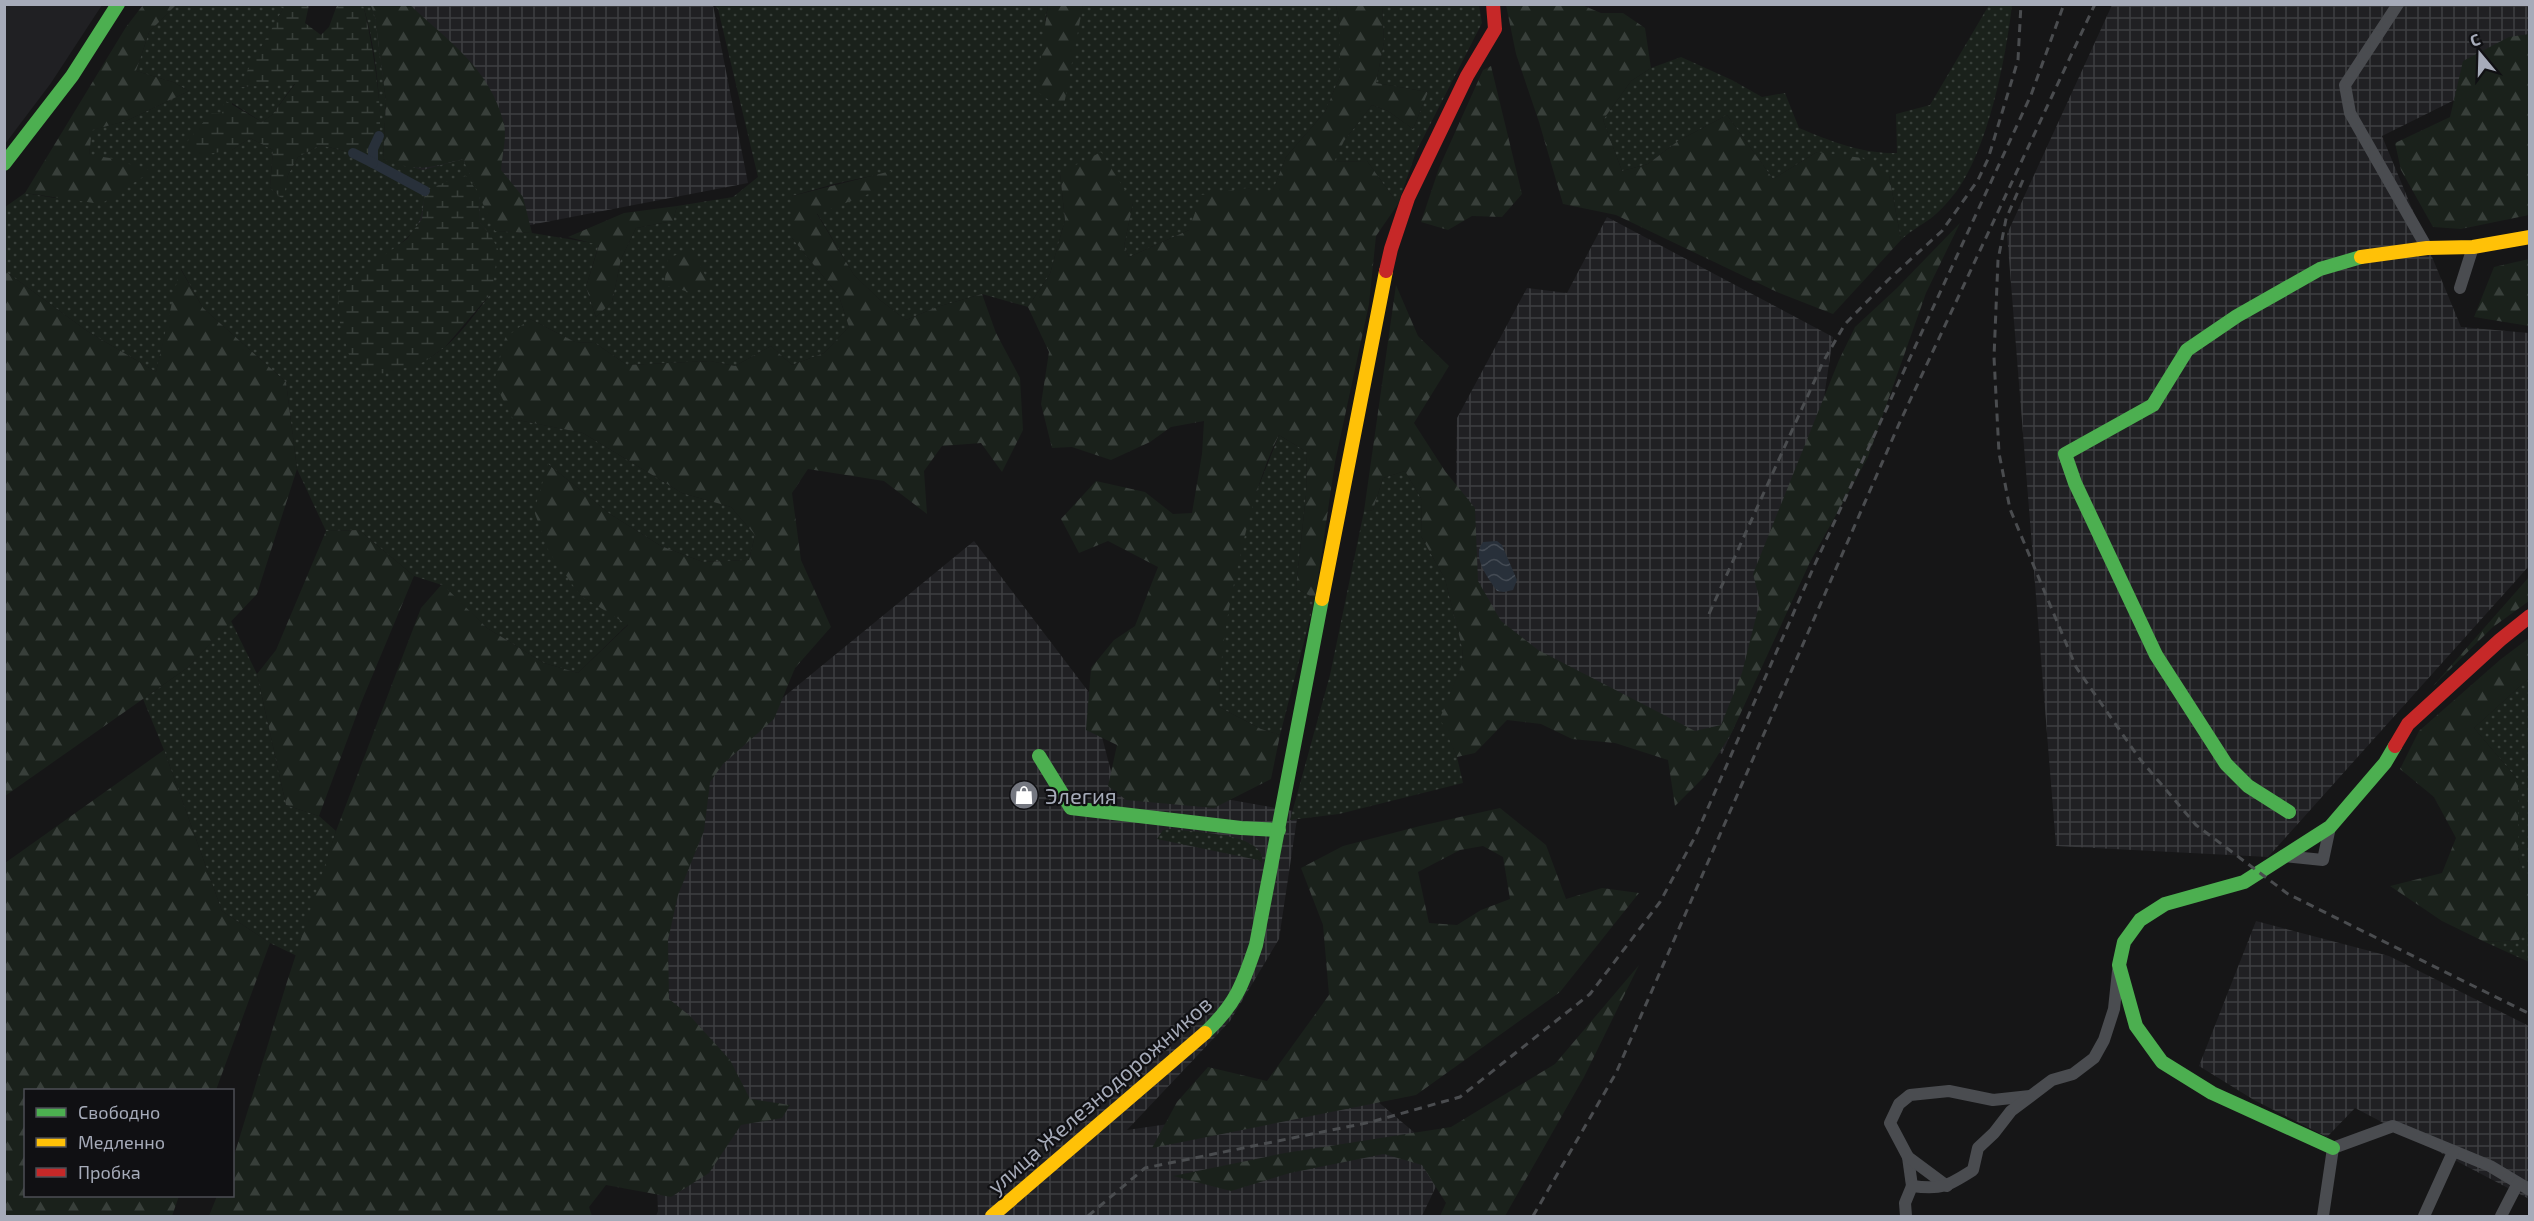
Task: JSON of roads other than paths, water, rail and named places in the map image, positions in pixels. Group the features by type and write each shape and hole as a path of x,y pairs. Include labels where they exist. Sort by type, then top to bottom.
{"street":[{"path":"4,164 72,76 118,4"},
{"name":"улица Железнодорожников","path":"992,1216 1173,1062 1222,1017 1242,988 1256,945 1390,249 1408,198 1435,140 1467,76 1495,29 1492,4"},
{"path":"2398,4 2345,85 2350,113 2427,248"},
{"path":"2289,812 2248,786 2226,764 2156,655 2075,483 2065,454 2153,405 2187,350 2238,316 2320,269 2362,257 2427,248 2474,247 2529,237"},
{"path":"2460,288 2474,247"},
{"path":"1912,1186 1928,1188 1947,1186 1973,1170 1978,1148 1994,1133 2011,1111 2052,1080 2073,1074 2094,1058 2104,1040 2114,1009 2124,942 2140,920 2165,904 2244,882 2330,827 2385,763 2408,724 2492,646 2529,616"},
{"path":"1039,756 1071,808 1241,828 1278,830"},
{"path":"2282,856 2323,860 2330,827"},
{"path":"2119,965 2136,1026 2162,1062 2212,1093 2333,1148 2393,1126 2490,1166 2524,1186 2501,1216"},
{"path":"1906,1216 1905,1203 1912,1186 1908,1157 1890,1123 1899,1104 1910,1095 1949,1091 1993,1100 2034,1095"},
{"path":"2323,1216 2333,1148"},
{"path":"2424,1216 2453,1152"},
{"path":"1908,1157 1947,1186"}],"water":[{"path":"1497,541 1502,545 1517,580 1513,590 1497,591 1482,567 1479,554 1483,542"}],"waterway":[{"path":"379,136 373,149 373,163 425,191"},
{"path":"353,153 373,163"}],"railway":[{"path":"1709,614 1823,362 1845,324 1889,279 1942,231 1978,180 1988,159 2018,60 2021,4"},
{"path":"1088,1216 1145,1168 1371,1122 1460,1097 1590,994 1660,902 1696,835 1815,564 2031,95 2064,4"},
{"path":"1533,1216 1616,1073 1899,424 2095,4"},
{"path":"2023,180 2006,219 1998,260 1994,357 1999,453 2010,509 2076,667 2139,758 2196,825 2288,894 2530,1014"}],"place":[{"name":"Элегия","path":"1024,795"}]}
